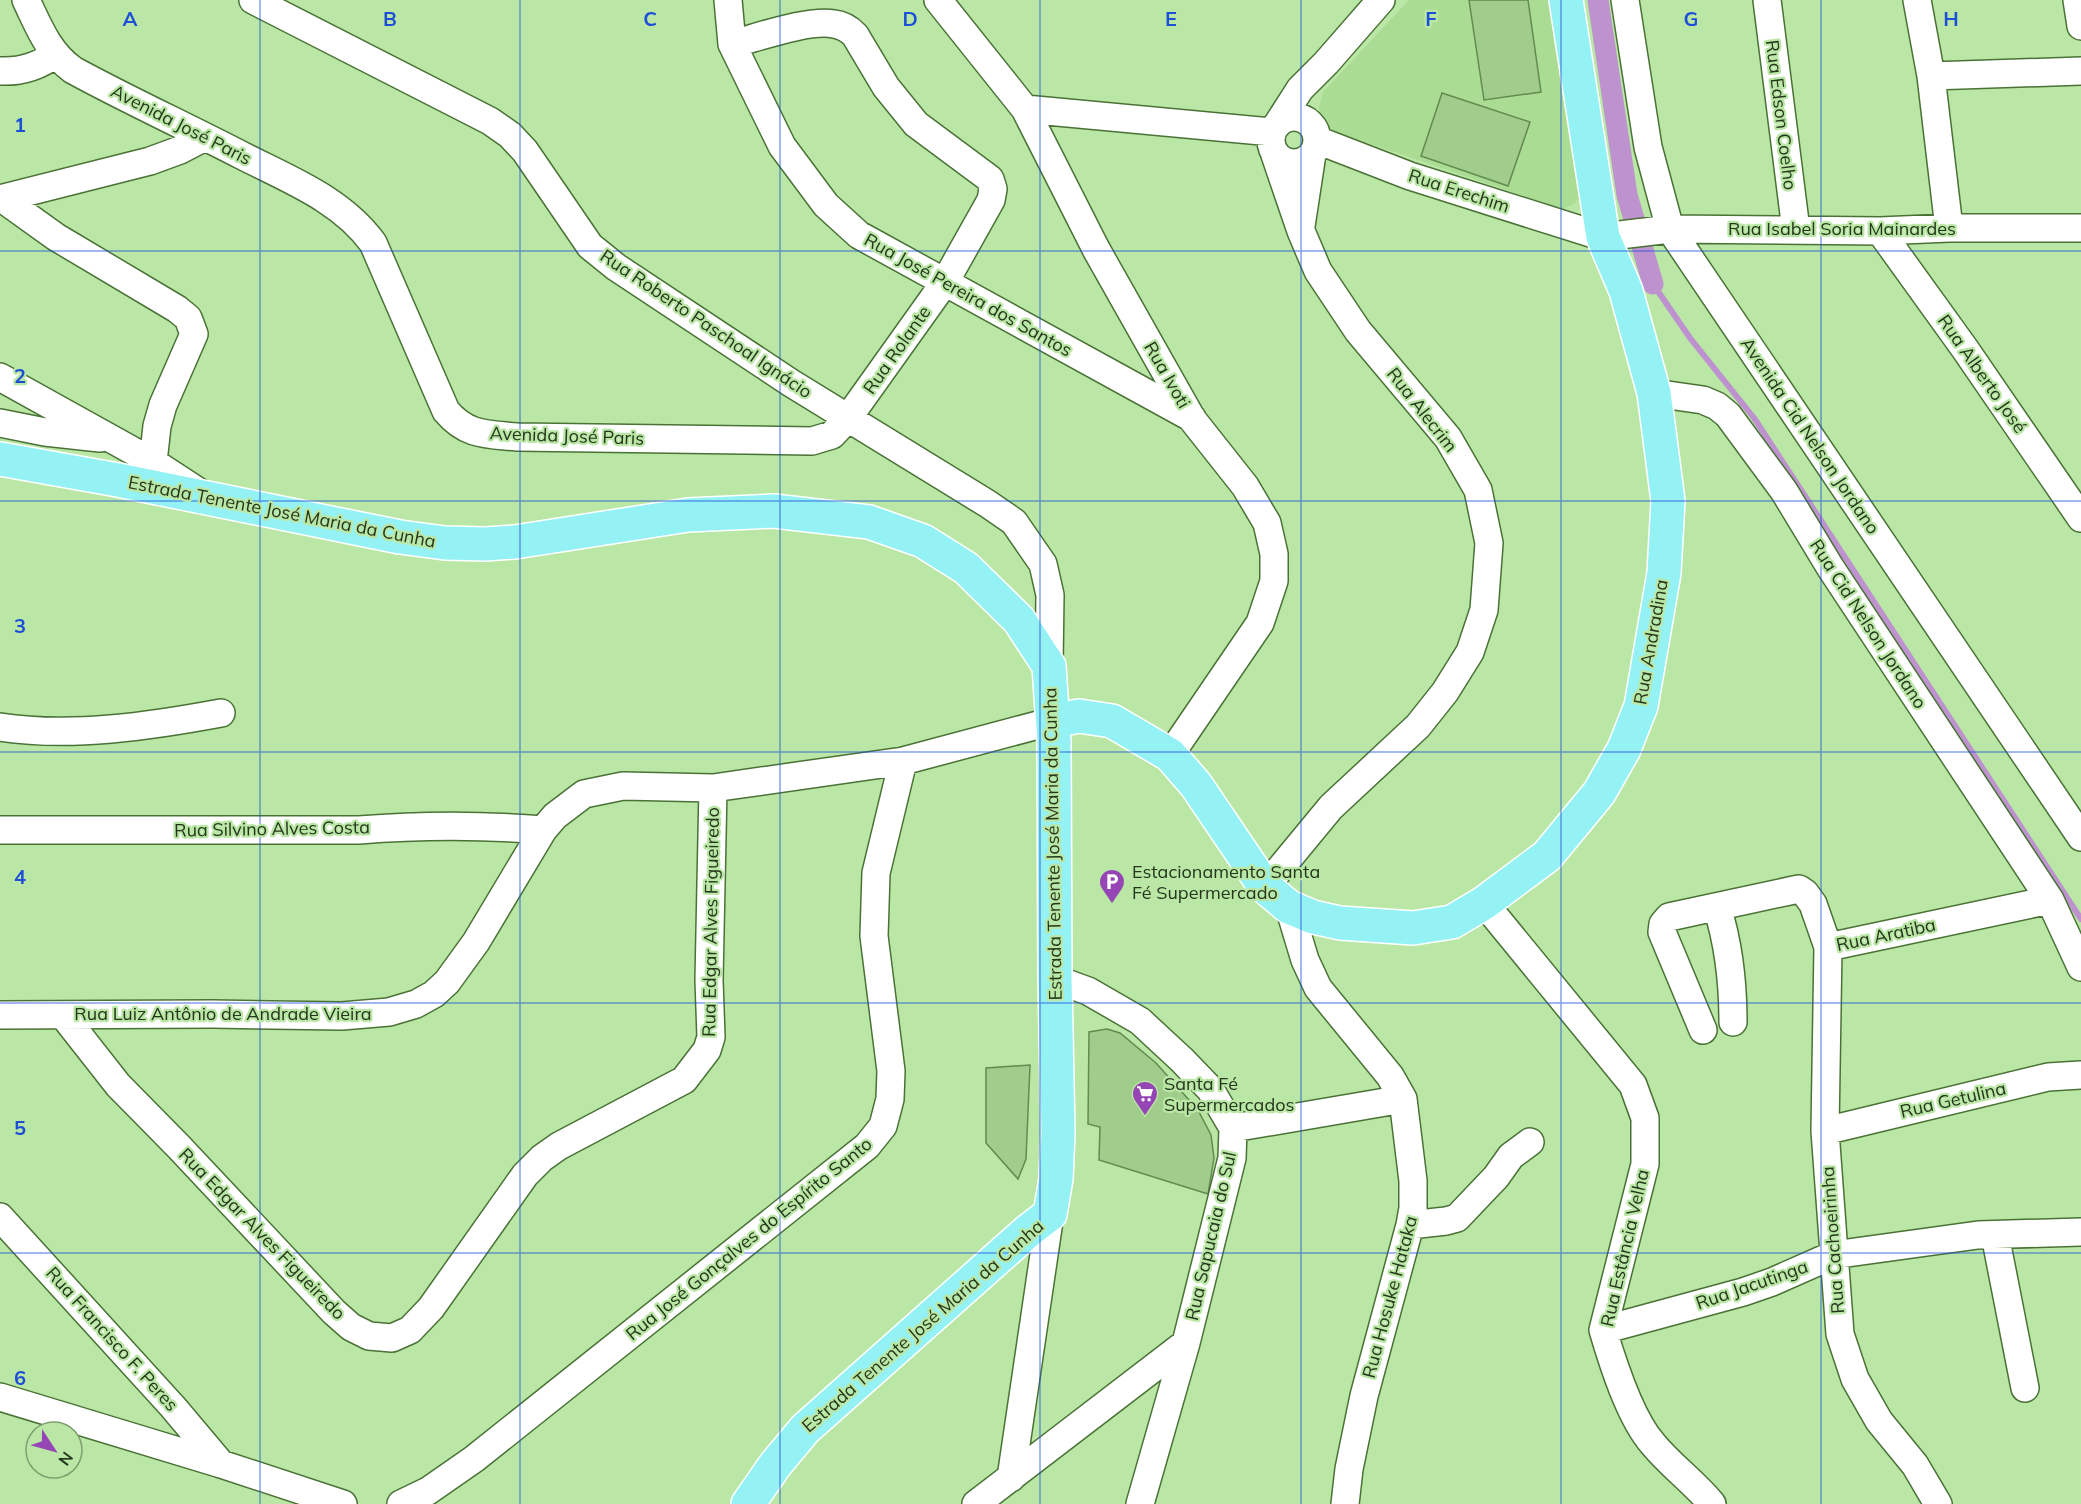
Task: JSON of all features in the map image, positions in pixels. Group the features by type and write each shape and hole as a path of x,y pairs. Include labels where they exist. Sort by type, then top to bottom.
{"main road":[{"path":"1566,0 1614,236"},
{"name":"Rua Andradina","path":"1053,721 1079,716 1112,721 1170,755 1196,785 1265,887 1289,908 1313,917 1340,923 1413,928 1452,922 1484,903 1546,856 1599,793 1624,749 1641,706 1664,573 1668,501 1654,393 1626,291 1614,236"},
{"name":"Estrada Tenente José Maria da Cunha","path":"0,459 400,537 475,544 515,542 688,515 774,511 869,522 923,541 966,568 1019,620 1049,666 1053,721 1058,1133 1056,1179 1050,1214 805,1429 775,1465 748,1504"}],"street":[{"name":"Avenida José Paris","path":"26,0 43,36 55,54 73,70 137,105 206,137 330,202 360,226 373,243 446,411 454,420 473,432 517,437 812,441 832,435 848,418"},
{"name":"Rua Roberto Paschoal Ignácio","path":"253,0 490,121 510,135 525,151 590,246 625,273 848,418"},
{"name":"Rua José Pereira dos Santos","path":"728,0 732,44 782,146 826,205 859,235 1192,419"},
{"name":"Rua Ivoti","path":"938,0 1025,109 1096,249 1192,419 1245,486 1267,523 1274,554 1274,581 1260,623 1170,755"},
{"path":"1312,138 1307,159 1293,163 1279,158 1274,137 1300,88 1326,63 1381,0"},
{"name":"Avenida Cid Nelson Jordano","path":"1626,0 1662,230 2081,837"},
{"name":"Rua Edson Coelho","path":"1767,0 1796,230"},
{"path":"1917,0 1931,76 1949,228"},
{"path":"2076,0 2081,26"},
{"name":"Rua Rolante","path":"732,44 813,24 832,23 848,29 855,35 900,106 916,124 990,179 993,189 991,200 945,282 848,418"},
{"path":"0,71 24,70 55,54"},
{"path":"1301,231 1312,138 1307,107 1326,63"},
{"path":"1931,76 2081,71"},
{"path":"1025,109 1274,137"},
{"path":"1274,137 1287,118 1294,117 1312,138"},
{"path":"1,199 150,161 206,137"},
{"name":"Rua Alecrim","path":"1265,887 1331,807 1418,726 1445,692 1470,652 1484,610 1489,543 1478,490 1448,438 1358,331 1318,271 1301,231 1274,137"},
{"name":"Rua Erechim","path":"1312,138 1410,176 1614,236"},
{"path":"1,199 56,237 177,309 188,318 194,334 156,426 153,462"},
{"name":"Rua Isabel Soria Mainardes","path":"1614,236 1662,230 1880,231 1949,228 2081,228"},
{"name":"Rua Alberto José","path":"1880,231 1965,349 2081,518"},
{"path":"0,378 153,462 210,499"},
{"name":"Rua Cid Nelson Jordano","path":"1654,393 1703,400 1717,406 1728,415 1784,491 1830,567 2050,900"},
{"path":"848,418 1014,522 1043,564 1050,595 1049,666"},
{"path":"0,423 78,437 110,439"},
{"path":"0,727 20,730 99,729 166,723 221,713"},
{"name":"Rua Luiz Antônio de Andrade Vieira","path":"0,1015 342,1016 389,1012 416,1004 434,994 453,974 476,942 543,830 555,816 584,794 623,786 713,788 903,761 1053,721"},
{"name":"Rua José Gonçalves do Espírito Santo","path":"401,1504 428,1491 474,1459 867,1146 884,1126 890,1099 891,1071 874,936 876,873 903,761"},
{"name":"Rua Edgar Alves Figueiredo","path":"63,1015 118,1085 334,1312 351,1327 369,1336 392,1338 410,1330 431,1308 525,1175 542,1158 559,1146 684,1080 707,1050 711,1037 709,980 713,788"},
{"name":"Rua Silvino Alves Costa","path":"0,830 348,830 408,826 543,830"},
{"name":"Rua Aratiba","path":"1703,1030 1662,932 1663,924 1669,917 1799,889 1813,904 1828,947 2050,900"},
{"path":"2050,900 2081,967"},
{"name":"Rua Estância Velha","path":"1484,903 1633,1085 1645,1118 1645,1164 1603,1330 1639,1425 1652,1443 1699,1488 1712,1504"},
{"path":"1717,907 1726,935 1730,960 1733,1022"},
{"name":"Rua Hosuke Hataka","path":"1289,908 1305,960 1318,988 1390,1076 1403,1099 1413,1181 1413,1208 1410,1225 1364,1395 1349,1469 1345,1504"},
{"name":"Rua Cachoeirinha","path":"1828,947 1825,1131 1840,1334 1855,1379 1879,1421 1915,1464 1938,1504"},
{"name":"Rua Sapucaia do Sul","path":"1055,979 1088,991 1140,1021 1210,1089 1233,1128 1232,1158 1186,1343 1140,1504"},
{"name":"Rua Getulina","path":"1825,1131 2048,1077 2081,1075"},
{"path":"1233,1128 1403,1099"},
{"path":"1410,1225 1457,1218 1482,1193 1511,1156 1530,1142"},
{"path":"1011,1478 1050,1214"},
{"name":"Rua Francisco F. Peres","path":"0,1218 173,1407 220,1464"},
{"name":"Rua Jacutinga","path":"1603,1330 1743,1292 1833,1255 1978,1235 2081,1232"},
{"path":"1995,1235 2025,1388"},
{"path":"976,1504 1186,1343"},
{"path":"0,1397 343,1504"}],"shaded area":[{"path":"1409,0 1551,0 1581,196 1574,204 1562,209 1341,134 1320,120 1319,107 1323,92"}],"building":[{"path":"1469,0 1528,0 1541,92 1484,100"},
{"path":"1442,93 1530,122 1508,186 1421,156"},
{"name":"Santa Fé Supermercados","path":"1107,1029 1120,1033 1156,1063 1198,1110 1211,1135 1214,1158 1208,1194 1099,1160 1100,1127 1088,1124 1089,1032"},
{"path":"1030,1065 1026,1159 1018,1179 986,1143 986,1068"}],"waterway":[{"path":"1598,0 1627,195 1653,284"},
{"path":"1653,284 1690,338 1754,418 2081,919"}],"place":[{"name":"Estacionamento Santa Fé Supermercado","path":"1112,905"},
{"name":"Santa Fé Supermercados","path":"1145,1117"}]}
